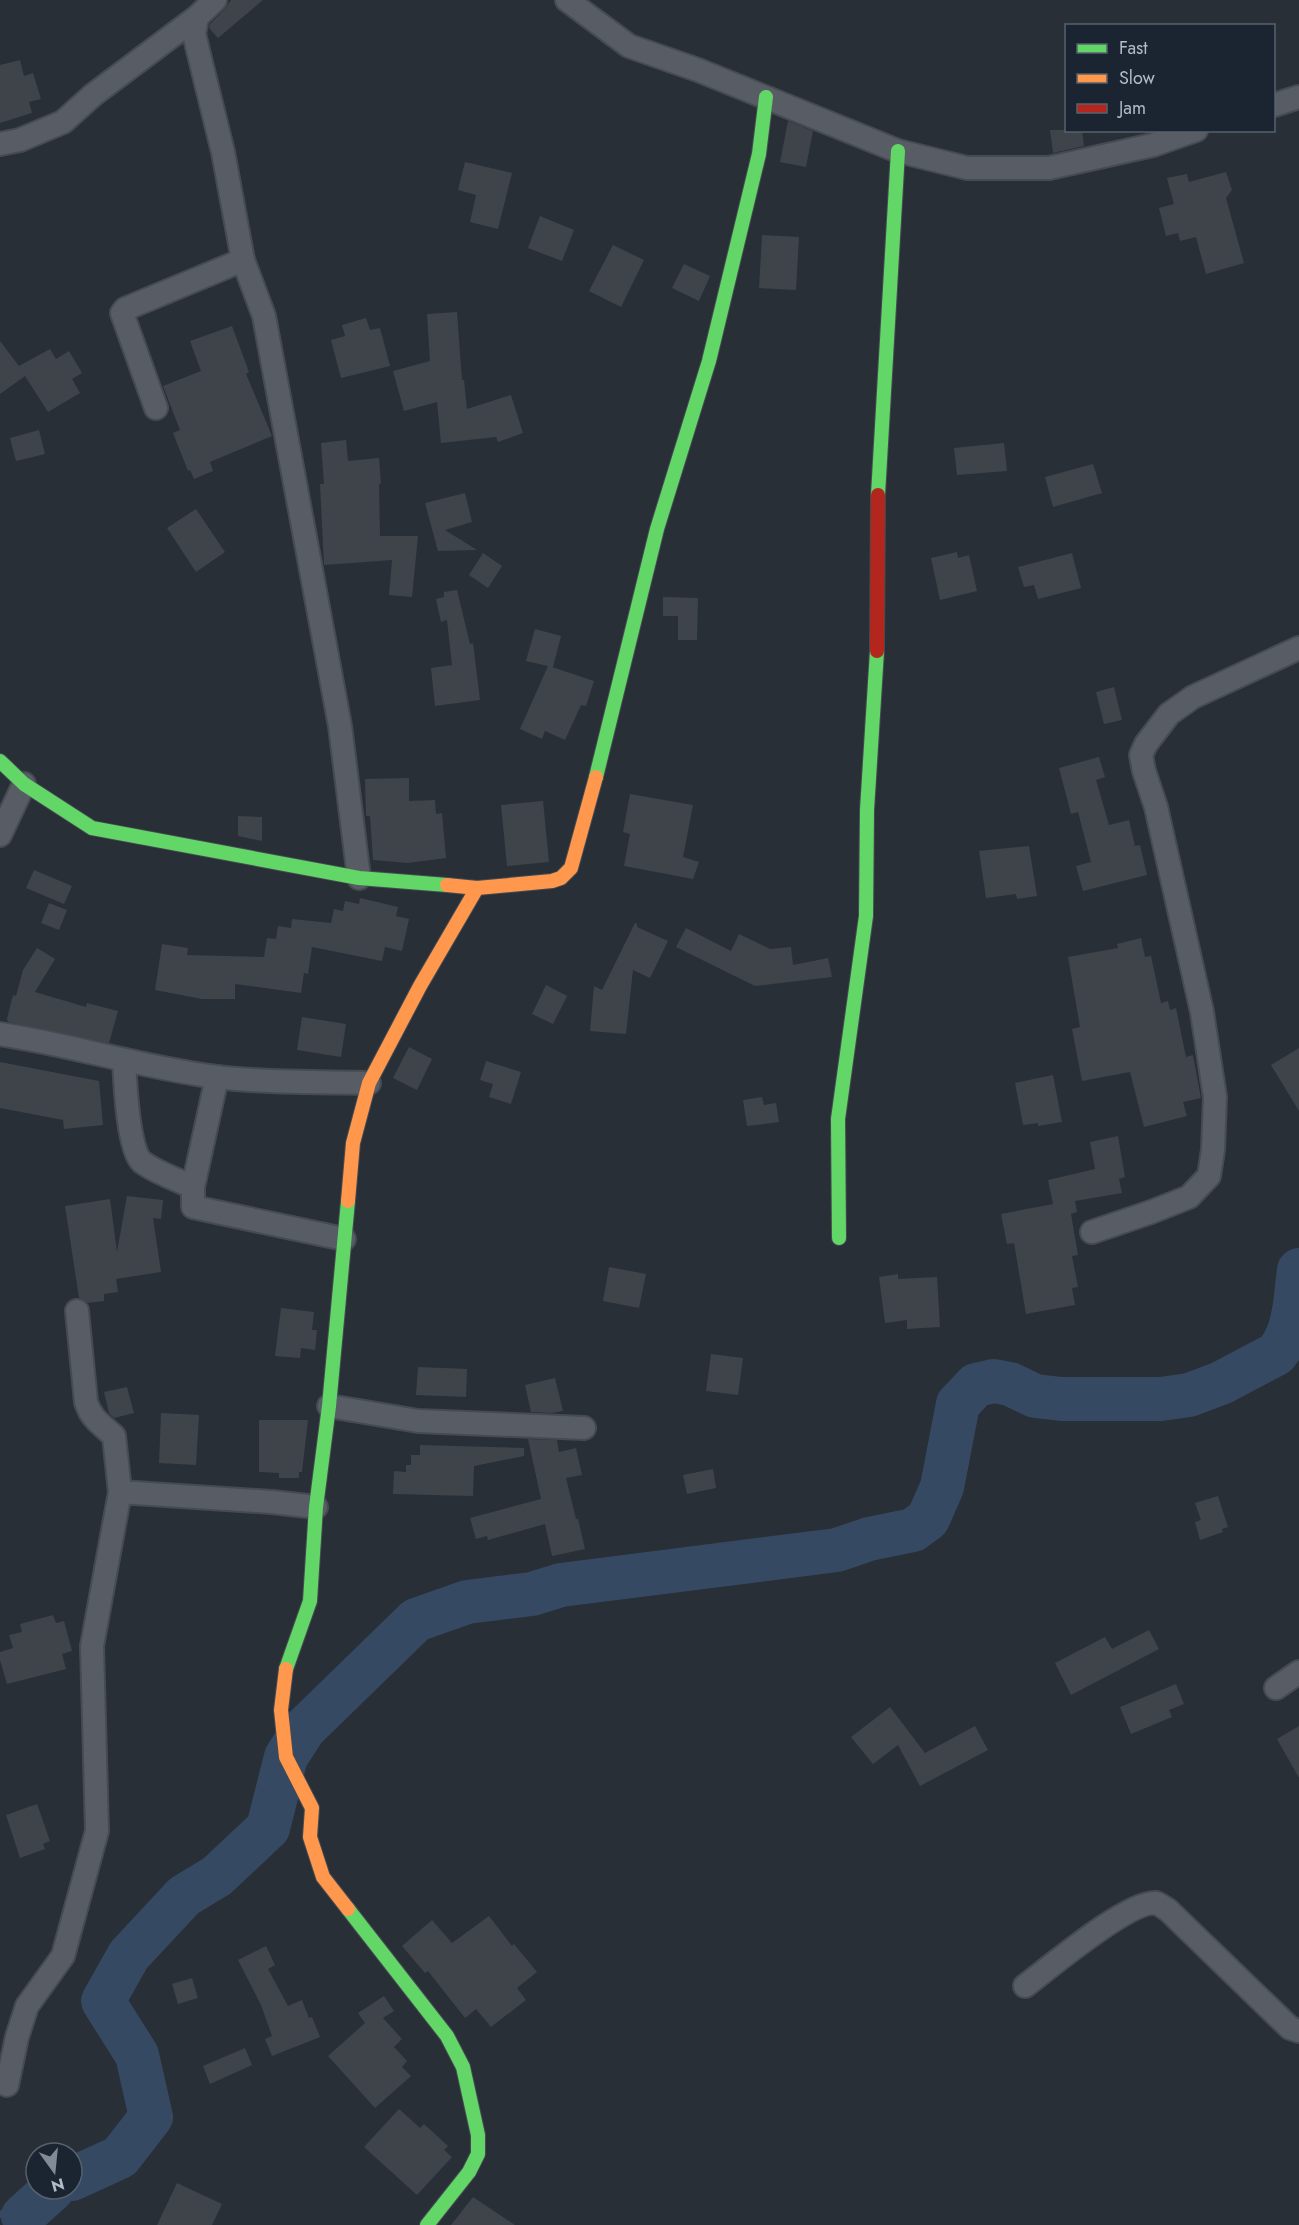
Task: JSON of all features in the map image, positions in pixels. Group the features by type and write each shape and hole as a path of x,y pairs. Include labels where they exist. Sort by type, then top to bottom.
{"street":[{"path":"0,144 20,140 63,122 93,95 197,17 215,0"},
{"path":"567,0 629,46 698,70 898,151 967,168 1049,168 1153,145 1190,132"},
{"path":"197,17 194,34 223,152 243,260 264,316 340,726 359,878"},
{"path":"0,761 24,784 92,828 359,878 477,888 552,881 561,878 571,868 591,798 657,528 709,361 759,154 766,97"},
{"path":"1275,105 1299,97"},
{"path":"839,1238 838,1119 866,916 867,810 877,643 878,500 898,151"},
{"path":"156,408 122,314 125,309 243,260"},
{"path":"1092,1232 1189,1197 1209,1176 1213,1150 1215,1097 1202,1012 1156,807 1141,755 1146,744 1169,714 1193,697 1299,648"},
{"path":"0,835 24,784"},
{"path":"427,2225 469,2172 478,2154 478,2135 463,2067 447,2036 323,1877 310,1837 312,1808 285,1757 281,1710 284,1676 310,1601 316,1507 329,1406 353,1143 369,1083 420,986 477,888"},
{"path":"0,1034 218,1077 286,1082 369,1083"},
{"path":"124,1060 135,1154 141,1162 193,1187"},
{"path":"218,1077 193,1187 193,1208 344,1239"},
{"path":"7,2085 17,2037 27,2006 63,1956 97,1831 92,1646 120,1492 114,1436 95,1420 86,1402 76,1311"},
{"path":"329,1406 418,1421 584,1428"},
{"path":"120,1492 316,1507"},
{"path":"1276,1688 1299,1672"},
{"path":"1025,1986 1111,1921 1140,1906 1156,1903 1168,1910 1290,2028 1299,2031"}],"building":[{"path":"231,0 263,0 218,38 209,28 210,24"},
{"path":"20,60 24,76 33,73 41,99 29,102 32,113 0,123 0,65"},
{"path":"788,121 813,131 806,167 780,162"},
{"path":"1050,130 1082,132 1084,146 1053,153"},
{"path":"465,162 512,173 498,229 470,222 476,195 458,190"},
{"path":"1226,172 1232,190 1226,198 1244,263 1206,274 1196,237 1180,241 1178,233 1166,236 1159,208 1174,204 1167,178 1187,174 1189,182"},
{"path":"540,216 574,230 562,261 528,248"},
{"path":"762,235 799,237 796,290 759,288"},
{"path":"613,245 644,260 621,307 589,291"},
{"path":"684,264 710,276 699,301 672,288"},
{"path":"457,312 462,380 464,380 467,409 511,395 523,433 498,442 496,437 441,443 437,402 404,411 393,371 430,361 427,314"},
{"path":"366,318 370,330 380,328 390,366 341,378 331,340 345,336 342,325"},
{"path":"232,326 249,372 246,374 272,436 210,462 213,471 194,479 190,470 188,471 173,433 180,430 163,386 201,371 190,341"},
{"path":"0,341 22,370 19,366 50,349 56,359 69,351 82,373 72,379 80,393 48,412 25,376 0,394"},
{"path":"39,430 45,454 16,461 10,438"},
{"path":"346,440 348,461 379,458 380,536 418,536 412,597 389,595 392,560 324,565 320,484 324,484 321,443"},
{"path":"1004,443 1007,471 957,475 954,448"},
{"path":"1093,464 1102,493 1053,507 1045,477"},
{"path":"465,493 472,522 445,530 477,550 438,551 425,503"},
{"path":"196,509 225,552 196,572 167,528"},
{"path":"957,552 958,558 969,555 977,591 940,600 931,558"},
{"path":"483,553 502,566 488,588 469,575"},
{"path":"1072,553 1081,588 1038,599 1034,585 1024,587 1018,567"},
{"path":"457,590 470,644 473,643 480,700 435,706 431,668 452,665 447,620 441,622 436,599 444,597 444,592"},
{"path":"663,597 698,598 697,640 678,640 678,616 663,616"},
{"path":"535,629 561,636 552,667 594,681 586,706 581,705 565,740 545,731 542,739 520,729 548,666 526,661"},
{"path":"1114,687 1122,720 1104,724 1096,692"},
{"path":"1099,757 1105,777 1096,780 1109,825 1129,820 1135,846 1140,845 1147,875 1083,891 1076,866 1091,862 1078,812 1071,814 1059,768"},
{"path":"409,778 409,801 435,800 436,814 442,813 446,858 408,863 373,860 370,816 366,816 365,779"},
{"path":"630,794 693,805 683,857 699,862 693,879 624,866 630,834 623,832"},
{"path":"543,801 549,862 507,866 501,805"},
{"path":"238,816 262,817 262,841 238,836"},
{"path":"1029,846 1037,896 1017,899 1016,894 986,898 979,851"},
{"path":"34,870 72,886 64,904 26,888"},
{"path":"360,898 398,907 396,916 409,919 402,951 385,947 382,961 312,947 308,974 304,973 301,993 235,984 235,999 202,999 155,990 162,944 188,948 187,955 264,957 267,938 276,939 278,926 291,928 292,919 331,923 334,909 343,911 345,901 359,904"},
{"path":"49,903 67,910 59,930 41,923"},
{"path":"635,923 637,927 668,941 650,978 633,970 626,1034 590,1031 594,986 602,990"},
{"path":"686,928 731,951 739,934 770,949 791,947 793,965 828,958 832,977 755,986 676,947"},
{"path":"1141,938 1145,957 1151,956 1161,1003 1168,1001 1170,1010 1176,1008 1186,1057 1193,1055 1201,1098 1183,1102 1187,1116 1144,1127 1130,1072 1082,1081 1072,1029 1080,1027 1068,957 1118,948 1117,944"},
{"path":"37,948 55,959 35,992 86,1007 87,1003 118,1011 109,1043 8,1022 13,995 16,996 23,970"},
{"path":"546,985 567,996 553,1024 532,1014"},
{"path":"302,1017 346,1024 341,1057 297,1050"},
{"path":"409,1047 432,1059 417,1090 393,1078"},
{"path":"1299,1048 1299,1111 1271,1065"},
{"path":"486,1061 521,1072 511,1104 489,1097 493,1084 480,1080"},
{"path":"0,1062 99,1081 103,1125 64,1129 63,1120 0,1108"},
{"path":"1053,1075 1062,1122 1038,1126 1038,1123 1023,1125 1015,1083"},
{"path":"762,1097 764,1105 776,1103 779,1122 747,1126 743,1100"},
{"path":"1118,1136 1125,1177 1119,1179 1122,1193 1075,1201 1077,1212 1071,1214 1078,1255 1072,1256 1078,1287 1072,1288 1075,1305 1026,1314 1014,1243 1007,1244 1001,1214 1053,1204 1048,1180 1095,1169 1090,1142"},
{"path":"127,1196 163,1200 161,1219 153,1218 161,1272 116,1279 118,1292 104,1294 104,1301 88,1303 79,1298 65,1206 110,1199 117,1252"},
{"path":"609,1267 646,1274 639,1308 603,1301"},
{"path":"898,1274 898,1279 937,1277 940,1327 907,1329 907,1320 885,1323 879,1277"},
{"path":"281,1308 314,1312 312,1330 317,1330 315,1350 301,1348 300,1358 275,1356"},
{"path":"711,1354 743,1358 738,1395 706,1391"},
{"path":"418,1367 467,1369 466,1397 416,1395"},
{"path":"555,1378 563,1411 531,1412 525,1385"},
{"path":"127,1387 134,1413 114,1418 109,1413 104,1392"},
{"path":"161,1413 199,1415 196,1465 159,1463"},
{"path":"259,1420 308,1420 302,1472 299,1472 299,1478 279,1478 279,1473 259,1472"},
{"path":"528,1439 557,1440 559,1452 576,1448 582,1475 566,1478 585,1549 552,1556 545,1524 488,1540 487,1536 476,1539 470,1518 541,1499"},
{"path":"420,1445 524,1448 524,1456 474,1466 473,1496 393,1494 394,1471 406,1472 406,1465 411,1465 411,1455 420,1455"},
{"path":"713,1469 716,1488 687,1494 683,1475"},
{"path":"1218,1496 1228,1527 1222,1529 1223,1532 1200,1540 1195,1522 1201,1520 1195,1503"},
{"path":"53,1615 56,1623 64,1621 72,1651 62,1654 66,1669 7,1684 0,1652 13,1648 9,1635 22,1632 20,1624"},
{"path":"1149,1630 1159,1649 1071,1695 1055,1663 1105,1637 1112,1649"},
{"path":"1176,1684 1184,1704 1169,1710 1172,1717 1131,1734 1120,1707"},
{"path":"890,1707 925,1753 975,1726 988,1750 920,1786 898,1745 873,1764 851,1737"},
{"path":"1299,1726 1299,1778 1277,1739"},
{"path":"37,1804 50,1841 43,1844 45,1849 20,1858 6,1815"},
{"path":"489,1916 512,1946 514,1944 537,1972 517,1988 526,2000 491,2027 476,2009 465,2018 428,1971 425,1973 402,1946 432,1920 452,1943"},
{"path":"266,1946 275,1965 268,1969 288,2006 302,2000 320,2037 272,2056 265,2039 272,2036 261,2005 238,1960"},
{"path":"192,1978 198,1998 178,2004 172,1984"},
{"path":"384,1996 394,2011 383,2018 402,2039 394,2047 407,2061 402,2067 411,2076 375,2108 328,2056 365,2023 358,2013"},
{"path":"245,2048 252,2065 210,2084 203,2066"},
{"path":"399,2109 420,2128 424,2124 448,2146 444,2150 452,2157 417,2195 364,2147"},
{"path":"177,2183 222,2204 212,2225 157,2225"},
{"path":"473,2197 515,2225 451,2225"}],"waterway":[{"path":"84,2174 120,2157 151,2117 137,2055 103,2001 129,1955 184,1896 217,1876 268,1828 286,1757 304,1729 416,1620 467,1602 532,1594 561,1585 837,1550 869,1539 913,1530 928,1519 942,1487 958,1404 976,1385 994,1381 1010,1384 1035,1396 1062,1399 1161,1399 1189,1395 1221,1383 1276,1354 1283,1345 1291,1325 1299,1270"},
{"path":"23,2216 40,2201"},
{"path":"0,2214 23,2216 25,2225"}],"traffic: fast":[{"path":"596,777 657,529 709,361 759,154 766,97"},
{"path":"878,495 898,151"},
{"path":"839,1238 838,1119 866,916 867,810 877,651"},
{"path":"0,761 24,784 92,828 359,878 447,885"},
{"path":"286,1669 310,1601 316,1507 329,1406 348,1201"},
{"path":"348,1909 447,2036 463,2067 478,2135 478,2154 469,2172 427,2225"}],"traffic: slow":[{"path":"447,885 477,888 552,881 561,878 571,868 596,777"},
{"path":"348,1201 353,1143 369,1083 420,986 477,888"},
{"path":"286,1669 281,1710 286,1757 312,1808 310,1837 323,1877 348,1909"}],"traffic: jam":[{"path":"877,651 878,495"}]}
